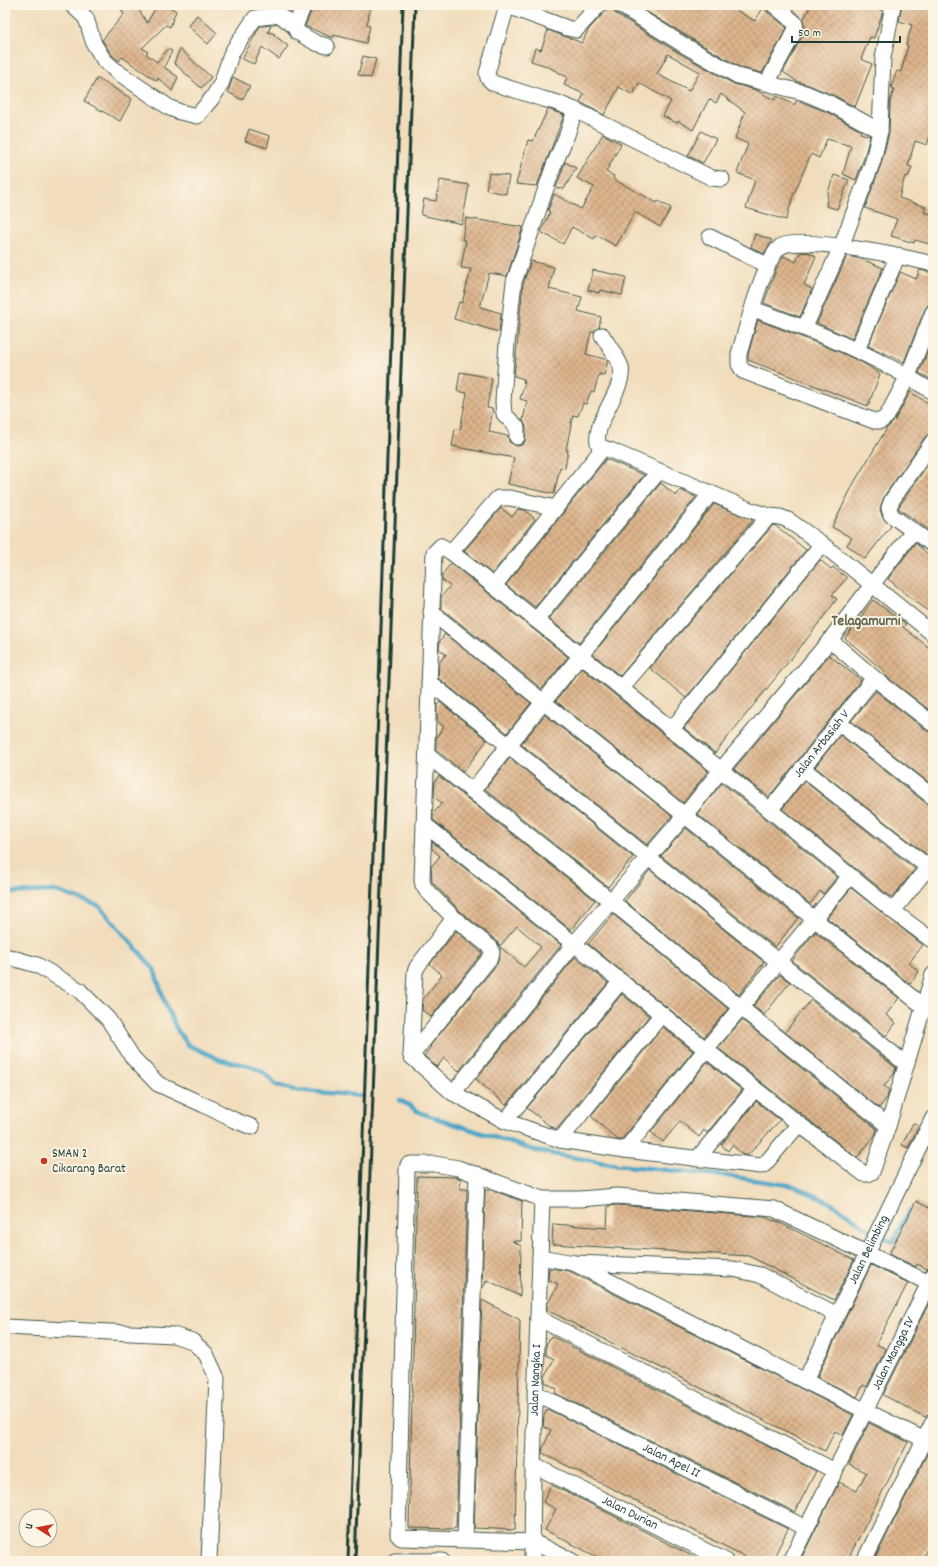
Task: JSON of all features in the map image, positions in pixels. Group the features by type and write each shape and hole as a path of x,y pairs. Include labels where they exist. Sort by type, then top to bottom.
{"street":[{"path":"72,5 86,18 94,44 104,60 116,71 170,108 197,116 213,97 221,84 232,52 255,18 280,15 295,27 298,33 316,43 327,46"},
{"path":"295,27 304,5"},
{"path":"599,5 576,30 506,6 487,73 488,78 492,83 555,102 575,110 712,178 722,179"},
{"path":"620,5 738,76 805,93 831,104 880,131"},
{"path":"767,83 796,29 795,23 774,5"},
{"path":"805,327 841,247 873,161 880,131 883,58 894,5"},
{"path":"517,437 517,427 504,414 503,402 507,343 514,282 554,165 575,110"},
{"path":"710,237 767,265"},
{"path":"933,264 898,255 841,247 796,242 781,246 767,265 739,354 739,364 743,371 874,421 881,421 887,416 908,376 933,312"},
{"path":"857,350 898,255"},
{"path":"753,309 805,327 857,350 908,376 933,392"},
{"path":"602,335 621,367 619,382 599,426 599,446 750,510 770,516 780,516 788,520 822,544 933,634"},
{"path":"933,441 892,500 889,508 891,514 933,544"},
{"path":"494,586 603,448"},
{"path":"536,620 659,471"},
{"path":"472,791 711,493"},
{"path":"451,552 498,498 510,498 556,508"},
{"path":"622,688 770,516"},
{"path":"453,1093 574,944 685,815 830,640 913,531"},
{"path":"671,730 822,544"},
{"path":"411,1056 490,958 492,953 491,948 454,918 426,890 423,885 422,853 434,553 441,546 451,552 622,688 671,730 893,911 933,941"},
{"path":"431,612 924,1007"},
{"path":"830,640 874,678 933,724"},
{"name":"Jalan Arbasiah V","path":"770,810 874,678"},
{"path":"429,682 906,1064"},
{"path":"839,722 933,796"},
{"path":"427,756 611,901 888,1126"},
{"path":"802,768 930,864 893,911"},
{"path":"424,824 799,1124 866,1175 872,1172 888,1126 933,975"},
{"path":"625,1150 740,1007 850,876"},
{"path":"411,1056 414,972 416,967 454,918"},
{"path":"5,956 37,965 79,990 108,1019 133,1058 158,1084 252,1127"},
{"path":"505,1122 621,981"},
{"path":"560,1140 662,1014"},
{"path":"411,1056 453,1093 505,1122 560,1140 625,1150 762,1166 799,1124"},
{"path":"697,1159 755,1089"},
{"name":"Jalan Belimbing","path":"805,1381 932,1120"},
{"path":"572,1561 533,1542 401,1538 398,1535 408,1165 436,1164 458,1168 542,1199 580,1199 617,1196 770,1208 868,1253 931,1279"},
{"path":"465,1539 477,1174"},
{"name":"Jalan Nangka I","path":"532,1561 533,1465 542,1199"},
{"path":"540,1257 574,1262 733,1269 760,1275 837,1315"},
{"path":"574,1262 805,1381 929,1442"},
{"name":"Jalan Mangga IV","path":"790,1561 931,1279"},
{"path":"538,1318 835,1471"},
{"path":"5,1327 173,1335 192,1341 206,1354 217,1378 209,1561"},
{"name":"Jalan Apel II","path":"535,1393 806,1528"},
{"path":"864,1561 929,1442 933,1422"},
{"name":"Jalan Durian","path":"533,1465 726,1561"},
{"path":"395,1561 442,1561"}],"building":[{"path":"118,5 136,5 147,23 157,5 167,5 176,11 170,27 166,25 142,48 148,52 146,54 157,62 168,49 172,51 164,67 178,77 172,91 158,78 157,81 122,57 119,61 111,54 102,40 124,14"},
{"path":"319,5 371,5 367,25 370,26 366,43 334,35 333,38 305,26 312,9 318,11"},
{"path":"608,5 611,5 615,13 677,52 734,84 756,90 774,100 777,96 794,105 797,100 827,112 861,131 860,133 870,136 856,180 843,174 851,146 827,139 819,158 811,154 793,196 786,220 746,208 755,180 737,173 748,144 735,138 745,112 721,94 716,103 709,99 693,130 678,121 677,123 663,116 671,101 639,83 633,95 619,87 604,115 580,102 584,94 564,85 567,77 547,66 531,61 535,48 541,50 548,30 582,43 589,29 606,11","holes":["668,54 700,72 689,91 657,74"]},
{"path":"641,5 727,5 755,21 763,8 787,28 762,73 741,68 639,7"},
{"path":"811,5 866,5 883,11 874,38 870,37 861,59 872,64 855,107 835,96 798,82 783,72 804,33 805,28 803,20"},
{"path":"902,5 933,5 933,125 927,145 915,141 908,166 912,167 908,177 905,176 899,198 926,207 924,212 933,215 933,245 915,240 914,243 891,236 897,219 865,208 881,164 889,133 890,102 894,89 891,87 897,71 901,72 908,46 906,45 912,25 899,21"},
{"path":"197,15 217,33 208,44 188,26"},
{"path":"271,25 268,32 275,34 274,35 288,46 279,59 262,47 254,64 242,59 260,26"},
{"path":"180,49 211,77 201,88 174,63"},
{"path":"363,56 376,59 371,78 358,75"},
{"path":"233,77 250,86 242,100 228,92"},
{"path":"97,78 132,99 120,121 84,101"},
{"path":"548,109 564,115 537,186 516,184 528,140 533,141"},
{"path":"249,129 270,136 267,148 245,141"},
{"path":"701,131 716,139 703,163 688,156"},
{"path":"603,134 621,144 606,172 614,176 613,179 657,203 658,201 671,208 660,227 635,212 616,246 596,235 594,239 572,227 563,244 541,232 550,212 548,211 554,194 581,209 594,187 577,178"},
{"path":"565,162 576,168 564,189 556,188"},
{"path":"489,173 509,176 506,194 486,190"},
{"path":"834,175 849,180 837,209 826,206 828,192"},
{"path":"440,180 469,185 462,224 421,215 424,199 436,201"},
{"path":"466,218 523,227 507,276 489,273 480,307 501,313 499,332 454,319 459,302 462,303 471,269 461,268 466,240 462,240"},
{"path":"755,234 772,240 764,254 751,247"},
{"path":"807,252 816,256 804,285 812,289 800,317 764,303 776,270 784,256 796,262 800,253"},
{"path":"847,256 862,259 883,268 852,339 817,323"},
{"path":"531,261 554,267 549,289 582,297 578,311 601,317 599,327 594,332 591,332 586,354 608,360 604,375 599,374 594,392 591,391 586,404 583,403 578,416 573,415 566,450 568,450 565,468 560,467 554,494 508,484 514,458 452,446 455,429 460,430 467,393 457,391 460,372 492,378 487,408 493,409 489,432 508,436 509,442 517,446 522,445 525,441 526,427 523,420 527,401 520,399 525,382 523,382 524,379 514,376 523,284"},
{"path":"593,270 626,277 622,295 600,290 599,293 588,290"},
{"path":"920,270 933,273 933,303 928,305 925,309 904,362 868,346 900,272 916,279"},
{"path":"758,320 842,353 863,363 880,374 868,406 748,360 748,355"},
{"path":"933,337 933,380 919,373"},
{"path":"910,392 933,406 933,432 926,436 885,495 880,510 883,518 891,526 865,559 847,545 852,538 832,527 855,481 887,428 895,420"},
{"path":"933,457 933,524 929,530 898,508"},
{"path":"606,459 644,475 535,607 506,585"},
{"path":"661,483 676,496 680,490 696,497 579,643 549,619"},
{"path":"714,504 753,520 620,676 593,654"},
{"path":"501,508 512,517 518,509 525,510 535,519 492,574 464,551"},
{"path":"773,525 806,550 686,698 650,668"},
{"path":"915,543 933,559 933,615 888,579"},
{"path":"820,560 831,569 833,567 847,578 832,595 837,599 715,753 684,728"},
{"path":"451,563 568,657 542,689 441,608 441,597 450,586 442,580 442,575"},
{"path":"873,600 906,624 903,627 933,651 933,713 883,674 885,672 845,638"},
{"path":"445,634 531,703 507,733 438,678 439,663 446,654 439,649 440,641"},
{"path":"829,655 861,680 769,797 734,769"},
{"path":"582,668 708,771 683,803 556,701"},
{"path":"876,691 927,731 933,733 933,786 851,721"},
{"path":"440,702 487,740 463,772 436,749 436,737 444,727 437,721 437,705"},
{"path":"545,715 672,816 647,845 521,744"},
{"path":"840,735 927,804 933,806 933,847 927,855 815,767"},
{"path":"510,758 633,857 608,887 485,789"},
{"path":"439,776 595,900 571,930 433,820 433,814 442,803 434,797 435,781"},
{"path":"804,781 915,869 892,898 782,809"},
{"path":"722,783 837,877 823,894 820,891 810,904 697,814"},
{"path":"686,828 798,918 775,947 661,856"},
{"path":"432,842 561,945 459,1071 444,1058 437,1067 424,1056 431,1047 430,1046 497,964 500,956 500,947 524,967 541,947 517,926 500,946 497,941 462,913 432,882 431,867 440,856 432,849"},
{"path":"650,870 764,962 739,995 625,901"},
{"path":"851,888 923,945 909,963 919,972 910,984 827,918"},
{"path":"613,914 728,1009 704,1037 588,944"},
{"path":"456,931 482,953 431,1017 422,1010 423,999 442,975 430,964"},
{"path":"815,932 899,998 886,1015 896,1023 886,1036 792,961"},
{"path":"575,957 608,983 506,1105 476,1079"},
{"path":"780,975 790,982 764,1015 753,1006"},
{"path":"622,994 649,1016 557,1129 551,1127 527,1108"},
{"path":"811,1000 896,1068 894,1074 884,1086 889,1090 887,1098 879,1108 785,1032"},
{"path":"742,1020 877,1129 875,1135 857,1158 718,1048"},
{"path":"663,1027 693,1051 621,1140 618,1140 591,1116"},
{"path":"707,1062 742,1090 707,1133 704,1130 699,1137 680,1121 663,1142 651,1132"},
{"path":"756,1101 780,1120 748,1155 743,1155 732,1145 728,1151 721,1145"},
{"path":"913,1123 919,1126 908,1148 902,1145"},
{"path":"417,1176 456,1177 461,1179 460,1189 467,1189 456,1528 453,1529 409,1528"},
{"path":"485,1190 491,1190 522,1201 521,1241 512,1241 521,1246 520,1296 487,1280 482,1289"},
{"path":"916,1201 933,1210 933,1266 927,1269 917,1264 916,1267 889,1254"},
{"path":"617,1205 765,1217 774,1220 854,1260 834,1300 749,1256 552,1244 553,1224 607,1228 608,1206"},
{"path":"871,1265 908,1283 876,1344 886,1349 867,1387 863,1385 857,1397 817,1377"},
{"path":"549,1268 569,1271 853,1415 843,1435 835,1431 825,1451 547,1310 547,1305 558,1284 548,1279"},
{"path":"933,1295 933,1413 928,1414 925,1417 883,1395"},
{"path":"482,1300 520,1320 515,1530 474,1528"},
{"path":"551,1336 816,1471 795,1512 555,1393 557,1389 545,1382 545,1377 554,1359 546,1355 546,1345"},
{"path":"547,1409 788,1529 772,1561 754,1561 542,1453 551,1430 543,1426 544,1416"},
{"path":"869,1423 908,1442 847,1561 800,1561 839,1482 857,1491 866,1473 849,1464"},
{"path":"928,1452 933,1453 933,1537 921,1561 874,1561"},
{"path":"551,1485 702,1561 605,1561 545,1530 556,1509 543,1502"}],"waterway":[{"path":"5,893 56,891 99,906 154,969 166,1006 178,1031 188,1045 221,1060 250,1066 263,1072 276,1085 294,1090 362,1096"},
{"path":"400,1100 421,1113 536,1151 617,1165 727,1176 794,1186 831,1203 867,1228 893,1242 909,1210"}],"railway":[{"path":"348,1561 403,5"},
{"path":"355,1561 415,5"}],"place":[{"name":"SMAN 2 Cikarang Barat","path":"44,1161"}],"district":[{"name":"Telagamurni","path":"866,622"}]}
